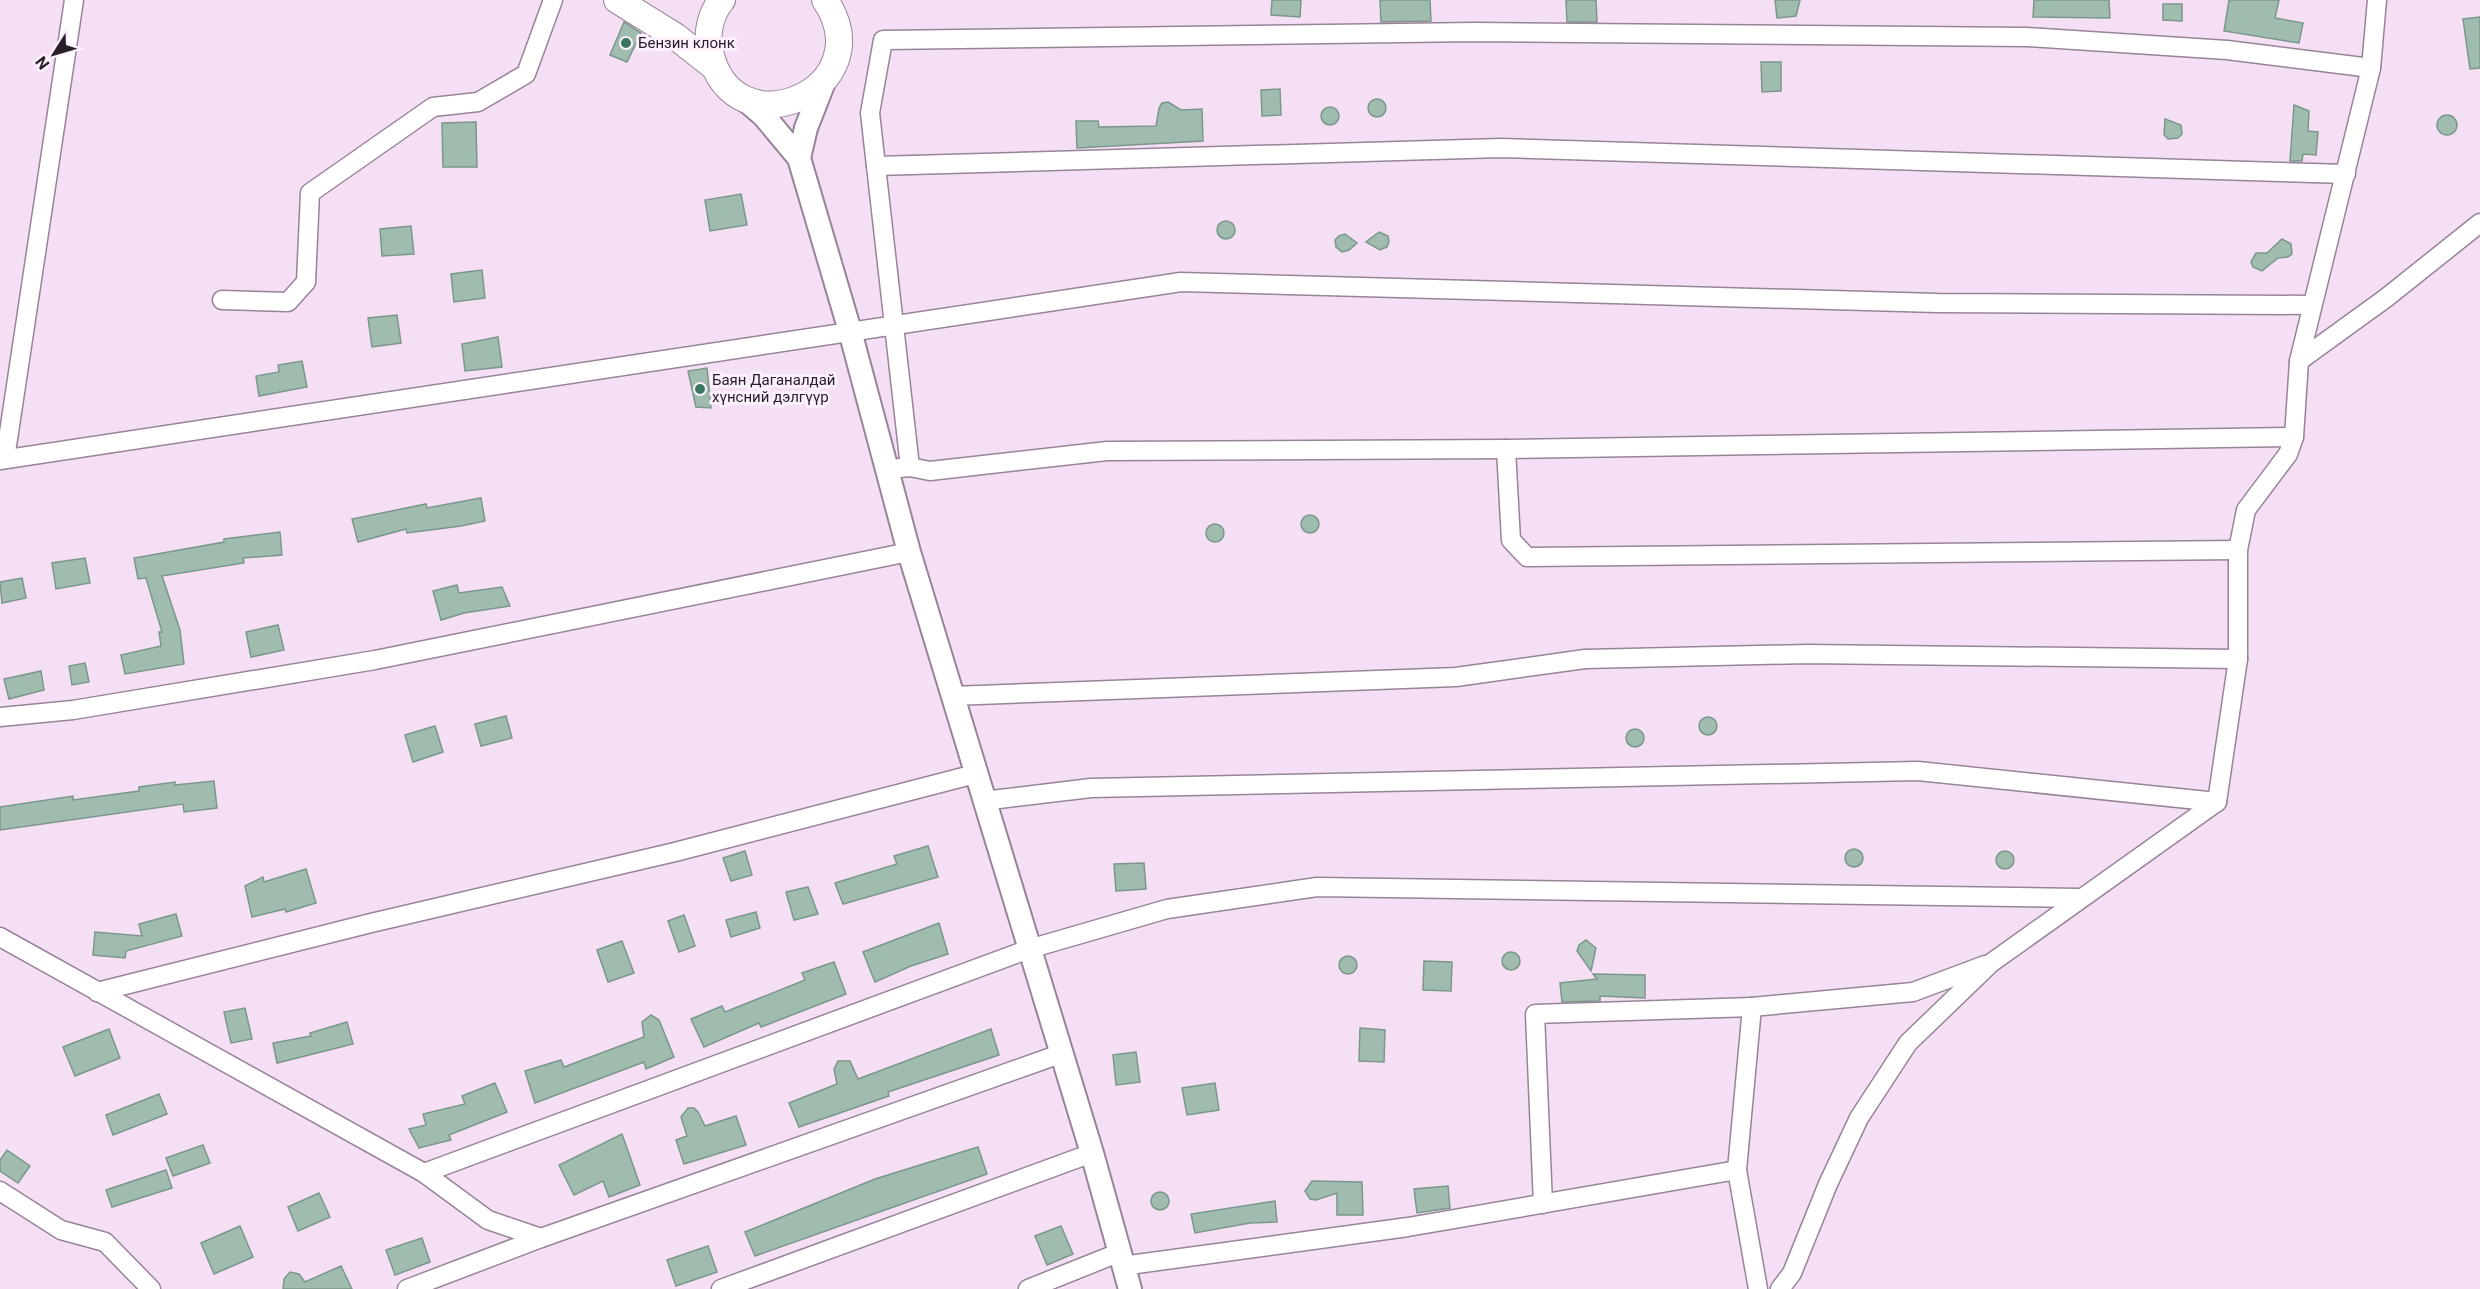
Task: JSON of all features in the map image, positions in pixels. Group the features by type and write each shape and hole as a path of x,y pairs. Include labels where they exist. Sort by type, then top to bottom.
{"main road":[{"path":"617,0 675,36 713,66 725,84 743,98 765,105 787,104 807,96 824,82 835,64 839,43 836,21 826,0"},
{"path":"645,0 656,0"},
{"path":"713,66 708,44 710,22 722,0"}],"street":[{"path":"74,0 3,460 896,323 1181,282 1937,303 2311,305"},
{"path":"222,300 288,302 306,282 310,193 433,107 478,102 526,74 553,0"},
{"path":"1780,1289 1792,1273 1858,1118 1908,1043 1991,963 2078,898 2217,802 2238,660 2238,550 2246,510 2288,454 2294,437 2299,360 2371,68 2376,0"},
{"path":"910,467 896,323 870,113 883,40 1474,32 2027,36 2227,50 2371,68"},
{"path":"799,158 806,128 824,82"},
{"path":"743,98 764,116 799,158 850,331 909,552 1092,1154 1130,1289"},
{"path":"876,166 1501,148 2346,174"},
{"path":"2299,360 2386,298 2480,223"},
{"path":"888,470 910,467 930,471 1107,452 1506,449 2294,437"},
{"path":"1506,449 1510,540 1527,557 2238,550"},
{"path":"0,717 73,710 375,660 909,552"},
{"path":"952,696 1456,677 1585,659 1807,654 2238,660"},
{"path":"984,801 1091,788 1918,771 2217,802"},
{"path":"97,992 371,923 675,852 975,774"},
{"path":"424,1173 1029,950 1167,909 1317,887 2078,898"},
{"path":"0,938 424,1173 488,1220 540,1238"},
{"path":"1543,1204 1535,1014 1752,1007 1913,992 1991,963"},
{"path":"1752,1007 1737,1170 1758,1289"},
{"path":"407,1289 540,1238 1060,1054"},
{"path":"721,1289 1092,1154"},
{"path":"1028,1289 1120,1259 1408,1227 1737,1170"},
{"path":"0,1191 61,1230 105,1242 151,1289"}],"building":[{"path":"1272,0 1301,0 1300,17 1271,15"},
{"path":"1380,0 1430,0 1431,21 1381,22"},
{"path":"1566,0 1596,0 1597,22 1567,22"},
{"path":"1775,0 1800,0 1796,16 1777,18"},
{"path":"2034,0 2109,0 2110,18 2033,17"},
{"path":"2229,0 2279,0 2275,18 2303,23 2299,43 2224,31"},
{"path":"2163,4 2182,4 2182,21 2163,20"},
{"path":"2480,17 2480,68 2470,69 2463,19"},
{"name":"Бензин клонк","path":"624,22 641,33 627,62 610,55"},
{"path":"1761,62 1781,62 1781,91 1762,92"},
{"path":"1280,89 1281,115 1262,116 1261,90"},
{"path":"1377,99 1383,102 1386,108 1383,114 1377,117 1371,114 1368,108 1371,102"},
{"path":"1168,102 1181,110 1202,109 1203,141 1077,148 1076,121 1098,121 1099,127 1156,126 1159,108 1162,103"},
{"path":"2294,105 2309,111 2308,131 2318,132 2316,155 2303,154 2302,161 2290,161"},
{"path":"1330,107 1336,110 1339,116 1336,122 1330,125 1324,122 1321,116 1324,110"},
{"path":"2447,115 2454,118 2457,125 2454,132 2447,135 2440,132 2437,125 2440,118"},
{"path":"2165,119 2181,125 2182,134 2178,138 2168,139 2164,135"},
{"path":"476,122 477,167 443,167 442,123"},
{"path":"741,194 747,225 710,231 705,200"},
{"path":"1226,221 1232,224 1235,230 1232,236 1226,239 1220,236 1217,230 1220,224"},
{"path":"411,226 414,254 382,256 380,229"},
{"path":"1379,232 1388,236 1389,241 1387,247 1380,250 1366,242"},
{"path":"1345,234 1357,243 1349,250 1342,252 1336,247 1335,240"},
{"path":"2282,239 2291,244 2292,254 2278,258 2262,271 2253,267 2251,262 2256,253 2267,253"},
{"path":"482,270 485,298 454,302 451,274"},
{"path":"397,315 401,343 372,347 368,318"},
{"path":"498,337 502,367 465,371 462,344"},
{"path":"302,361 307,387 259,396 256,376 279,372 278,365"},
{"name":"Баян Даганалдай хүнсний дэлгүүр","path":"707,368 711,408 696,407 688,371"},
{"path":"481,498 485,521 461,526 407,533 406,529 358,542 352,519 426,504 427,508"},
{"path":"1306,515 1314,515 1319,520 1317,531 1306,533 1301,528 1301,520"},
{"path":"1211,524 1219,524 1224,529 1222,540 1211,542 1206,537 1206,529"},
{"path":"280,532 282,555 243,558 244,563 162,576 180,630 184,664 125,674 121,655 161,646 159,632 162,632 146,578 138,579 134,558 224,542 224,539"},
{"path":"85,558 90,583 56,589 52,563"},
{"path":"22,578 26,598 2,603 0,582"},
{"path":"457,585 459,593 502,587 510,606 464,613 441,620 433,591"},
{"path":"278,625 284,650 251,657 246,632"},
{"path":"85,663 89,682 72,685 69,666"},
{"path":"41,671 44,690 9,699 4,679"},
{"path":"506,716 512,738 481,746 475,724"},
{"path":"1704,717 1712,717 1717,722 1715,733 1704,735 1699,730 1699,722"},
{"path":"435,726 443,752 413,762 405,735"},
{"path":"1631,729 1639,729 1644,734 1642,745 1631,747 1626,742 1626,734"},
{"path":"214,781 217,808 184,812 183,804 0,830 0,807 73,796 73,800 139,791 139,787 175,782 175,785"},
{"path":"928,846 938,877 843,904 835,883 897,864 894,856"},
{"path":"1850,849 1858,849 1863,854 1861,865 1850,867 1845,862 1845,854"},
{"path":"745,851 752,875 731,881 723,858"},
{"path":"2001,851 2009,851 2014,856 2012,867 2001,869 1996,864 1996,856"},
{"path":"1144,863 1146,889 1116,891 1114,864"},
{"path":"306,869 316,903 286,912 285,909 252,917 245,886 263,877 264,882"},
{"path":"808,887 818,914 794,920 786,892"},
{"path":"756,912 760,928 731,937 726,920"},
{"path":"176,914 182,936 126,951 125,958 93,955 95,932 142,936 139,924"},
{"path":"684,915 695,946 679,952 668,921"},
{"path":"939,923 948,954 911,966 875,982 863,952"},
{"path":"1586,940 1596,948 1591,971 1577,951 1579,945"},
{"path":"622,941 634,973 608,982 597,950"},
{"path":"1507,952 1515,952 1520,957 1518,968 1507,970 1502,965 1502,957"},
{"path":"1348,956 1354,959 1357,965 1354,971 1348,974 1342,971 1339,965 1342,959"},
{"path":"1424,961 1452,962 1451,991 1423,990"},
{"path":"834,962 846,994 761,1027 759,1023 704,1047 691,1019 722,1006 725,1012 805,980 802,973"},
{"path":"1593,974 1645,975 1645,998 1600,996 1600,1001 1562,1002 1560,983 1597,979"},
{"path":"245,1008 252,1039 231,1043 224,1012"},
{"path":"651,1015 659,1020 674,1057 646,1069 644,1062 535,1103 525,1071 561,1060 564,1067 644,1037 642,1022"},
{"path":"347,1022 353,1044 277,1063 273,1043 311,1036 310,1033"},
{"path":"1360,1028 1385,1030 1384,1062 1359,1061"},
{"path":"109,1029 120,1058 75,1076 63,1047"},
{"path":"991,1029 999,1055 888,1092 889,1096 799,1127 789,1103 837,1084 834,1069 838,1061 850,1061 858,1079"},
{"path":"1136,1052 1140,1082 1116,1085 1113,1055"},
{"path":"495,1083 507,1112 449,1135 451,1140 419,1148 409,1129 426,1125 423,1114 465,1104 462,1096"},
{"path":"1215,1083 1219,1110 1187,1115 1182,1088"},
{"path":"159,1094 167,1114 113,1135 106,1115"},
{"path":"688,1108 694,1108 698,1112 705,1126 736,1116 746,1145 684,1164 676,1140 687,1136 681,1117"},
{"path":"622,1134 640,1185 609,1197 603,1181 574,1195 559,1165"},
{"path":"203,1145 210,1163 173,1176 166,1158"},
{"path":"978,1147 987,1174 755,1256 745,1232 875,1179"},
{"path":"7,1150 30,1166 18,1183 0,1171 0,1160"},
{"path":"166,1170 172,1188 112,1207 106,1190"},
{"path":"1312,1181 1362,1182 1363,1215 1337,1215 1337,1193 1316,1200 1310,1199 1305,1191"},
{"path":"1448,1186 1450,1208 1417,1213 1414,1189"},
{"path":"1156,1192 1164,1192 1169,1197 1167,1208 1156,1210 1151,1205 1151,1197"},
{"path":"319,1193 330,1217 298,1231 288,1207"},
{"path":"1275,1201 1277,1222 1250,1223 1195,1233 1191,1214"},
{"path":"240,1226 253,1257 214,1274 201,1243"},
{"path":"1061,1226 1073,1254 1047,1265 1035,1236"},
{"path":"422,1238 430,1262 395,1275 386,1250"},
{"path":"708,1246 717,1272 676,1286 667,1260"},
{"path":"341,1266 352,1289 283,1289 284,1279 290,1272 299,1274 305,1282"}],"place":[{"name":"Бензин клонк","path":"626,43"},
{"name":"Баян Даганалдай хүнсний дэлгүүр","path":"700,389"}]}
